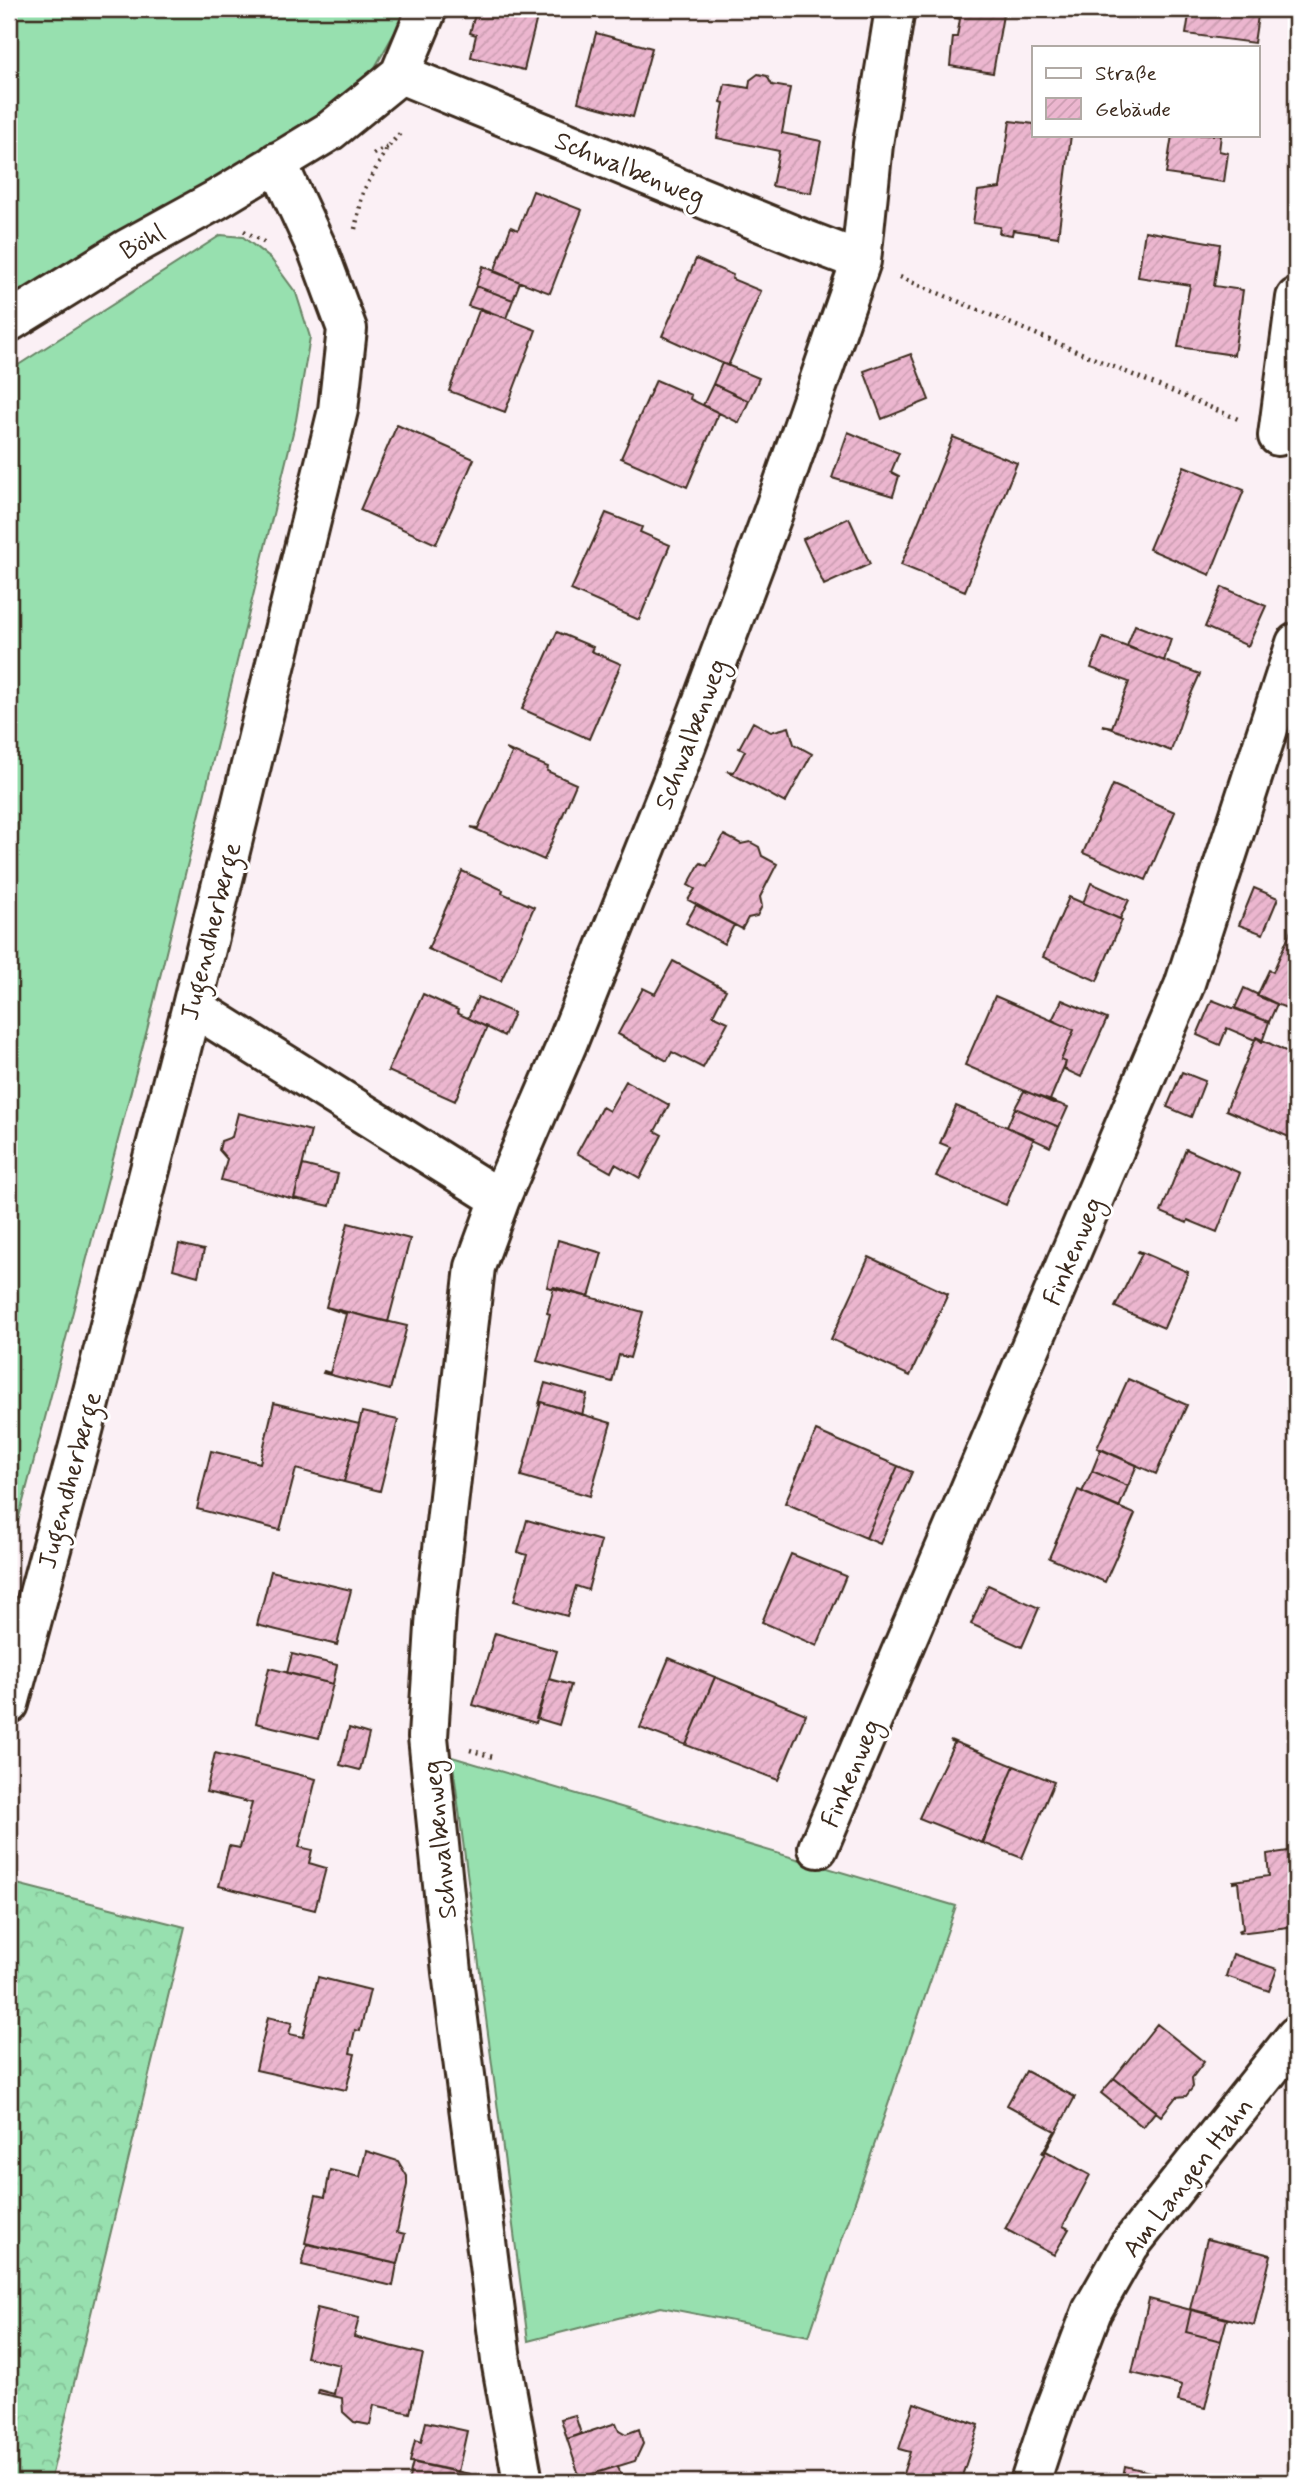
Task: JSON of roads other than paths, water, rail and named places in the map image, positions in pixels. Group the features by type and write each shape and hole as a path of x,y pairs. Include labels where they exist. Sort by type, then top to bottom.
{"street":[{"path":"411,78 426,9"},
{"name":"Schwalbenweg","path":"523,2482 500,2360 452,1972 428,1737 436,1611 475,1267 500,1199 567,1044 675,775 773,513 861,261 873,144 895,9"},
{"name":"Böhl","path":"9,322 127,249 216,200 330,131 411,78"},
{"name":"Schwalbenweg","path":"411,78 861,261"},
{"name":"Jugendherberge","path":"9,1704 192,1006 338,410 347,329 318,251 277,162"},
{"path":"1278,436 1296,298"},
{"name":"Finkenweg","path":"818,1848 1184,986 1296,643"},
{"path":"192,1006 500,1199"},
{"name":"Am Langen Hahn","path":"1030,2482 1049,2424 1093,2311 1129,2246 1296,2036"}]}
